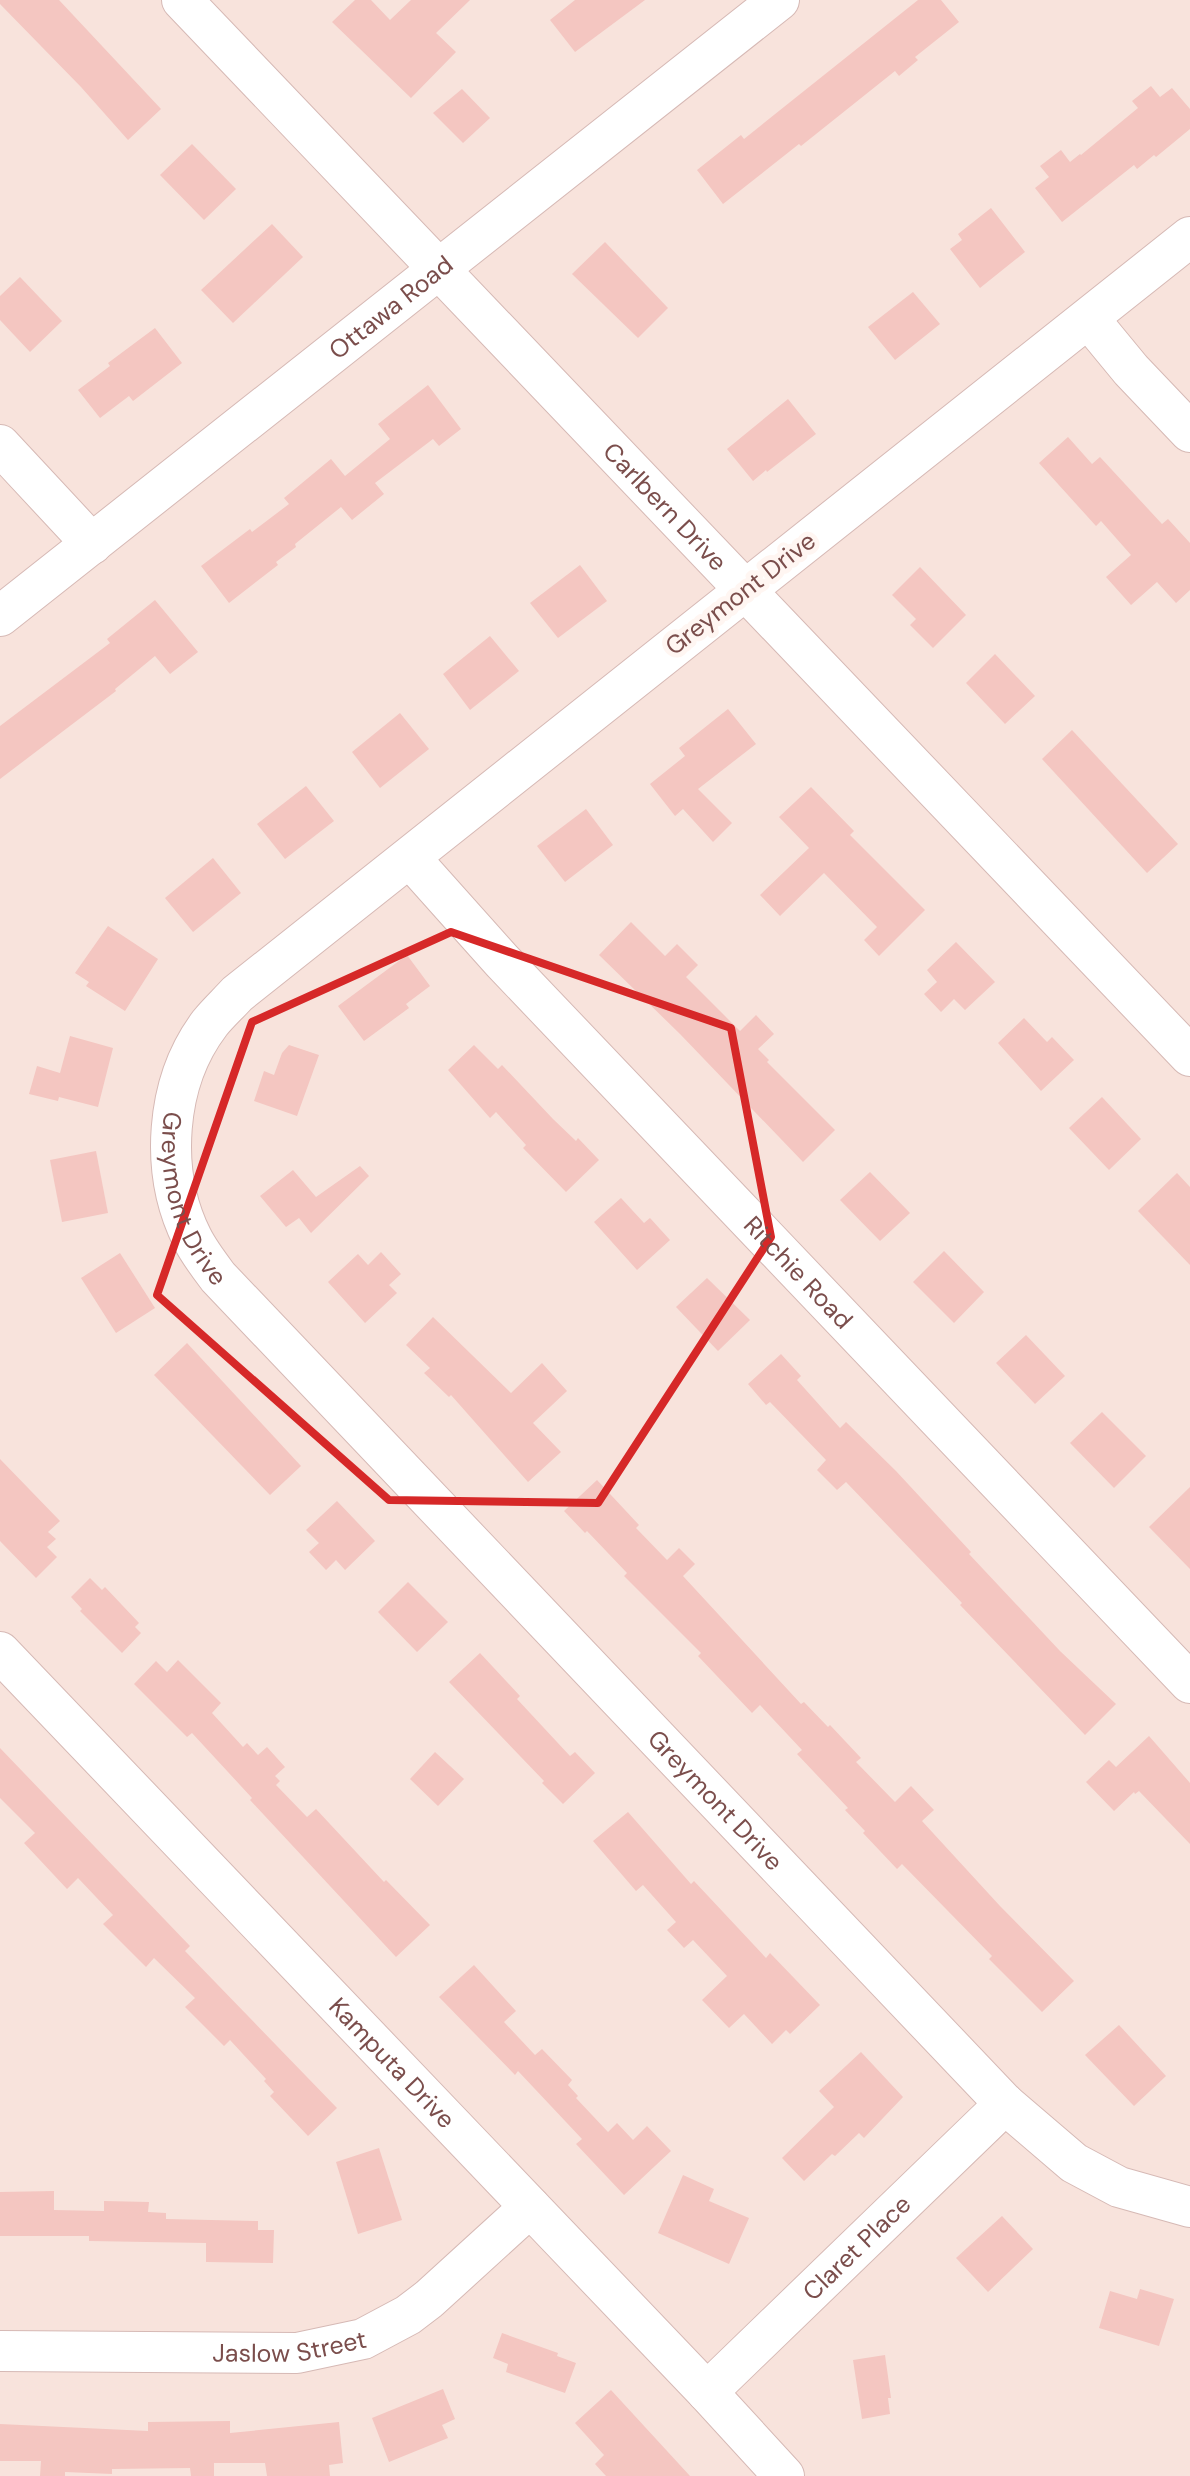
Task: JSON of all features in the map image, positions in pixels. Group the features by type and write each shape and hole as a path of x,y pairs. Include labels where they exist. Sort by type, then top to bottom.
{"street":[{"name":"Carlbern Drive","path":"182,0 1190,1056"},
{"name":"Ottawa Road","path":"0,616 778,0"},
{"name":"Greymont Drive","path":"1190,238 237,994 210,1022 194,1049 177,1093 170,1144 176,1195 192,1238 218,1278 1005,2104 1074,2163 1118,2186 1190,2207"},
{"path":"1088,319 1190,432"},
{"path":"0,445 92,544"},
{"name":"Ritchie Road","path":"410,858 502,961 1190,1682"},
{"name":"Kamputa Drive","path":"0,1652 784,2476"},
{"name":"Claret Place","path":"707,2392 1005,2104"},
{"name":"Jaslow Street","path":"0,2351 297,2352 363,2339 429,2299 530,2207"}],"highlighted area":[{"path":"451,932 731,1028 771,1237 598,1503 389,1500 157,1295 252,1022"}],"shaded area":[{"path":"0,0 1190,0 1190,2476 0,2476"}],"building":[{"path":"0,0 59,0 161,109 128,140"},
{"path":"355,0 371,0 390,20 411,0 470,0 436,33 456,52 411,98 332,22"},
{"path":"575,0 645,0 575,52 550,20"},
{"path":"918,0 941,0 959,22 915,57 918,60 899,76 895,71 723,204 697,170 741,135 744,139"},
{"path":"1151,86 1160,97 1172,88 1190,109 1190,129 1156,157 1137,169 1134,165 1062,222 1035,188 1049,177 1040,166 1061,150 1070,162 1081,155 1138,108 1132,101"},
{"path":"462,89 490,118 463,143 433,113"},
{"path":"192,144 236,189 204,220 160,175"},
{"path":"991,208 1025,252 980,288 950,249 962,240 958,234"},
{"path":"272,224 303,257 233,323 201,290"},
{"path":"605,242 668,308 638,338 572,274"},
{"path":"20,277 62,321 30,352 0,320 0,296"},
{"path":"913,292 940,324 895,360 868,327"},
{"path":"155,328 182,363 133,401 129,396 100,418 78,390"},
{"path":"428,385 461,429 439,446 433,439 375,483 384,494 352,520 341,507 295,544 276,562 278,565 229,603 201,566 289,504 284,498 331,459 345,476 390,439 378,424"},
{"path":"788,399 816,434 753,481 727,449"},
{"path":"1068,437 1092,464 1100,457 1162,524 1168,519 1190,543 1190,590 1176,603 1157,582 1131,605 1106,577 1131,555 1101,521 1096,526 1039,463"},
{"path":"580,565 607,601 558,638 530,603"},
{"path":"920,567 966,615 933,648 910,625 916,619 892,595"},
{"path":"155,600 198,652 170,674 155,656 116,691 0,779 0,726 110,643 107,639"},
{"path":"490,636 519,671 470,710 443,674"},
{"path":"995,654 1035,696 1005,724 966,683"},
{"path":"728,709 756,744 698,789 732,823 713,842 683,809 675,816 650,784 685,756 679,748"},
{"path":"400,713 429,749 380,788 352,752"},
{"path":"1072,730 1178,844 1147,873 1042,759"},
{"path":"306,786 334,821 285,859 257,824"},
{"path":"811,787 854,831 850,835 925,910 879,956 864,940 877,927 824,873 780,916 760,895 809,848 779,817"},
{"path":"586,809 613,845 565,882 537,846"},
{"path":"213,858 241,893 193,932 165,898"},
{"path":"631,922 665,956 677,944 698,965 686,977 740,1031 756,1015 774,1034 758,1049 835,1130 803,1162 599,955"},
{"path":"108,926 158,959 125,1011 86,986 89,982 75,973"},
{"path":"956,942 995,982 965,1010 954,999 941,1012 924,994 937,982 927,970"},
{"path":"407,955 430,986 406,1004 409,1008 364,1041 338,1006"},
{"path":"1024,1018 1047,1042 1052,1037 1074,1060 1041,1091 998,1043"},
{"path":"70,1036 113,1048 98,1107 29,1094 37,1066 60,1073"},
{"path":"289,1045 319,1055 297,1116 254,1101 264,1071 274,1075"},
{"path":"474,1045 498,1069 502,1065 599,1160 566,1192 523,1148 526,1145 496,1112 490,1118 448,1070"},
{"path":"1102,1097 1141,1139 1109,1170 1069,1128"},
{"path":"96,1151 108,1213 62,1222 50,1160"},
{"path":"360,1166 369,1176 311,1233 299,1218 286,1227 260,1196 293,1170 316,1197"},
{"path":"870,1172 910,1213 880,1241 840,1200"},
{"path":"1177,1173 1190,1187 1190,1265 1138,1211"},
{"path":"621,1198 644,1223 650,1218 670,1240 637,1270 594,1222"},
{"path":"944,1251 984,1292 954,1323 913,1282"},
{"path":"381,1252 401,1274 389,1285 397,1293 365,1323 328,1282 358,1254 368,1265"},
{"path":"120,1253 155,1308 116,1333 81,1278"},
{"path":"707,1278 750,1320 718,1351 676,1307"},
{"path":"433,1317 511,1393 542,1363 567,1391 533,1423 561,1452 528,1482 451,1395 424,1373 430,1368 406,1345"},
{"path":"1026,1335 1065,1376 1035,1404 996,1363"},
{"path":"187,1343 301,1466 270,1495 154,1375"},
{"path":"781,1354 801,1376 797,1380 840,1428 846,1422 896,1471 1060,1651 1116,1704 1085,1735 846,1482 837,1490 817,1470 826,1460 748,1384"},
{"path":"1102,1412 1146,1456 1114,1488 1070,1443"},
{"path":"0,1459 60,1521 48,1532 56,1539 47,1547 57,1557 36,1578 0,1541"},
{"path":"597,1480 667,1560 679,1548 695,1564 683,1576 801,1704 804,1702 830,1725 861,1758 856,1762 895,1802 911,1786 934,1810 922,1821 1074,1981 1042,2012 902,1864 897,1869 863,1833 845,1810 848,1808 797,1754 802,1750 760,1705 752,1713 698,1656 701,1653 624,1576 627,1573 564,1511"},
{"path":"1190,1487 1190,1569 1149,1527"},
{"path":"337,1501 375,1541 345,1570 336,1560 326,1570 309,1552 319,1543 306,1530"},
{"path":"90,1578 102,1590 105,1587 139,1623 135,1627 141,1633 122,1653 71,1597"},
{"path":"408,1582 448,1622 417,1652 378,1612"},
{"path":"480,1653 570,1756 575,1752 595,1773 563,1804 449,1682"},
{"path":"178,1660 221,1703 212,1713 243,1747 247,1743 258,1755 267,1747 285,1767 275,1776 280,1781 276,1785 307,1817 316,1809 430,1925 396,1957 192,1733 187,1737 134,1684 156,1661 167,1672"},
{"path":"1149,1736 1190,1783 1190,1844 1139,1791 1114,1811 1086,1782 1109,1760 1116,1767"},
{"path":"0,1748 190,1946 185,1951 337,2108 308,2136 270,2096 274,2092 266,2079 230,2040 224,2046 185,2007 195,1998 154,1958 146,1967 103,1924 113,1915 78,1878 67,1889 24,1843 35,1833 0,1798"},
{"path":"435,1752 464,1779 438,1806 410,1779"},
{"path":"628,1812 691,1884 694,1881 766,1958 770,1953 820,2005 790,2034 786,2030 772,2044 744,2014 729,2028 702,2000 727,1976 693,1940 684,1948 667,1930 676,1922 643,1885 636,1891 593,1841"},
{"path":"474,1965 516,2011 504,2022 535,2055 542,2049 572,2080 568,2085 576,2098 608,2132 617,2123 633,2140 647,2126 671,2151 624,2195 576,2144 582,2139 518,2071 515,2075 439,1997"},
{"path":"1119,2025 1166,2076 1134,2106 1085,2055"},
{"path":"861,2052 903,2097 864,2138 859,2133 804,2181 782,2158 834,2107 819,2091"},
{"path":"379,2148 402,2220 358,2234 336,2162"},
{"path":"683,2175 714,2189 709,2201 749,2218 729,2264 658,2233"},
{"path":"54,2191 54,2210 104,2211 104,2201 149,2202 148,2212 166,2213 166,2219 258,2221 258,2230 274,2230 273,2263 206,2262 206,2243 89,2241 89,2236 0,2236 0,2192"},
{"path":"1002,2216 1033,2249 988,2292 956,2258"},
{"path":"1140,2289 1174,2299 1159,2346 1099,2328 1110,2291 1137,2299"},
{"path":"502,2333 576,2363 565,2393 506,2372 508,2364 493,2358"},
{"path":"885,2355 890,2414 862,2419 853,2360"},
{"path":"443,2389 455,2419 442,2425 448,2438 389,2462 372,2418"},
{"path":"611,2390 690,2476 606,2476 595,2464 604,2455 575,2423"},
{"path":"230,2421 230,2433 339,2422 343,2463 329,2465 330,2476 267,2476 265,2463 214,2463 214,2476 191,2476 190,2468 112,2469 112,2474 65,2472 65,2476 40,2476 41,2461 0,2461 0,2424 148,2431 148,2422"}]}
